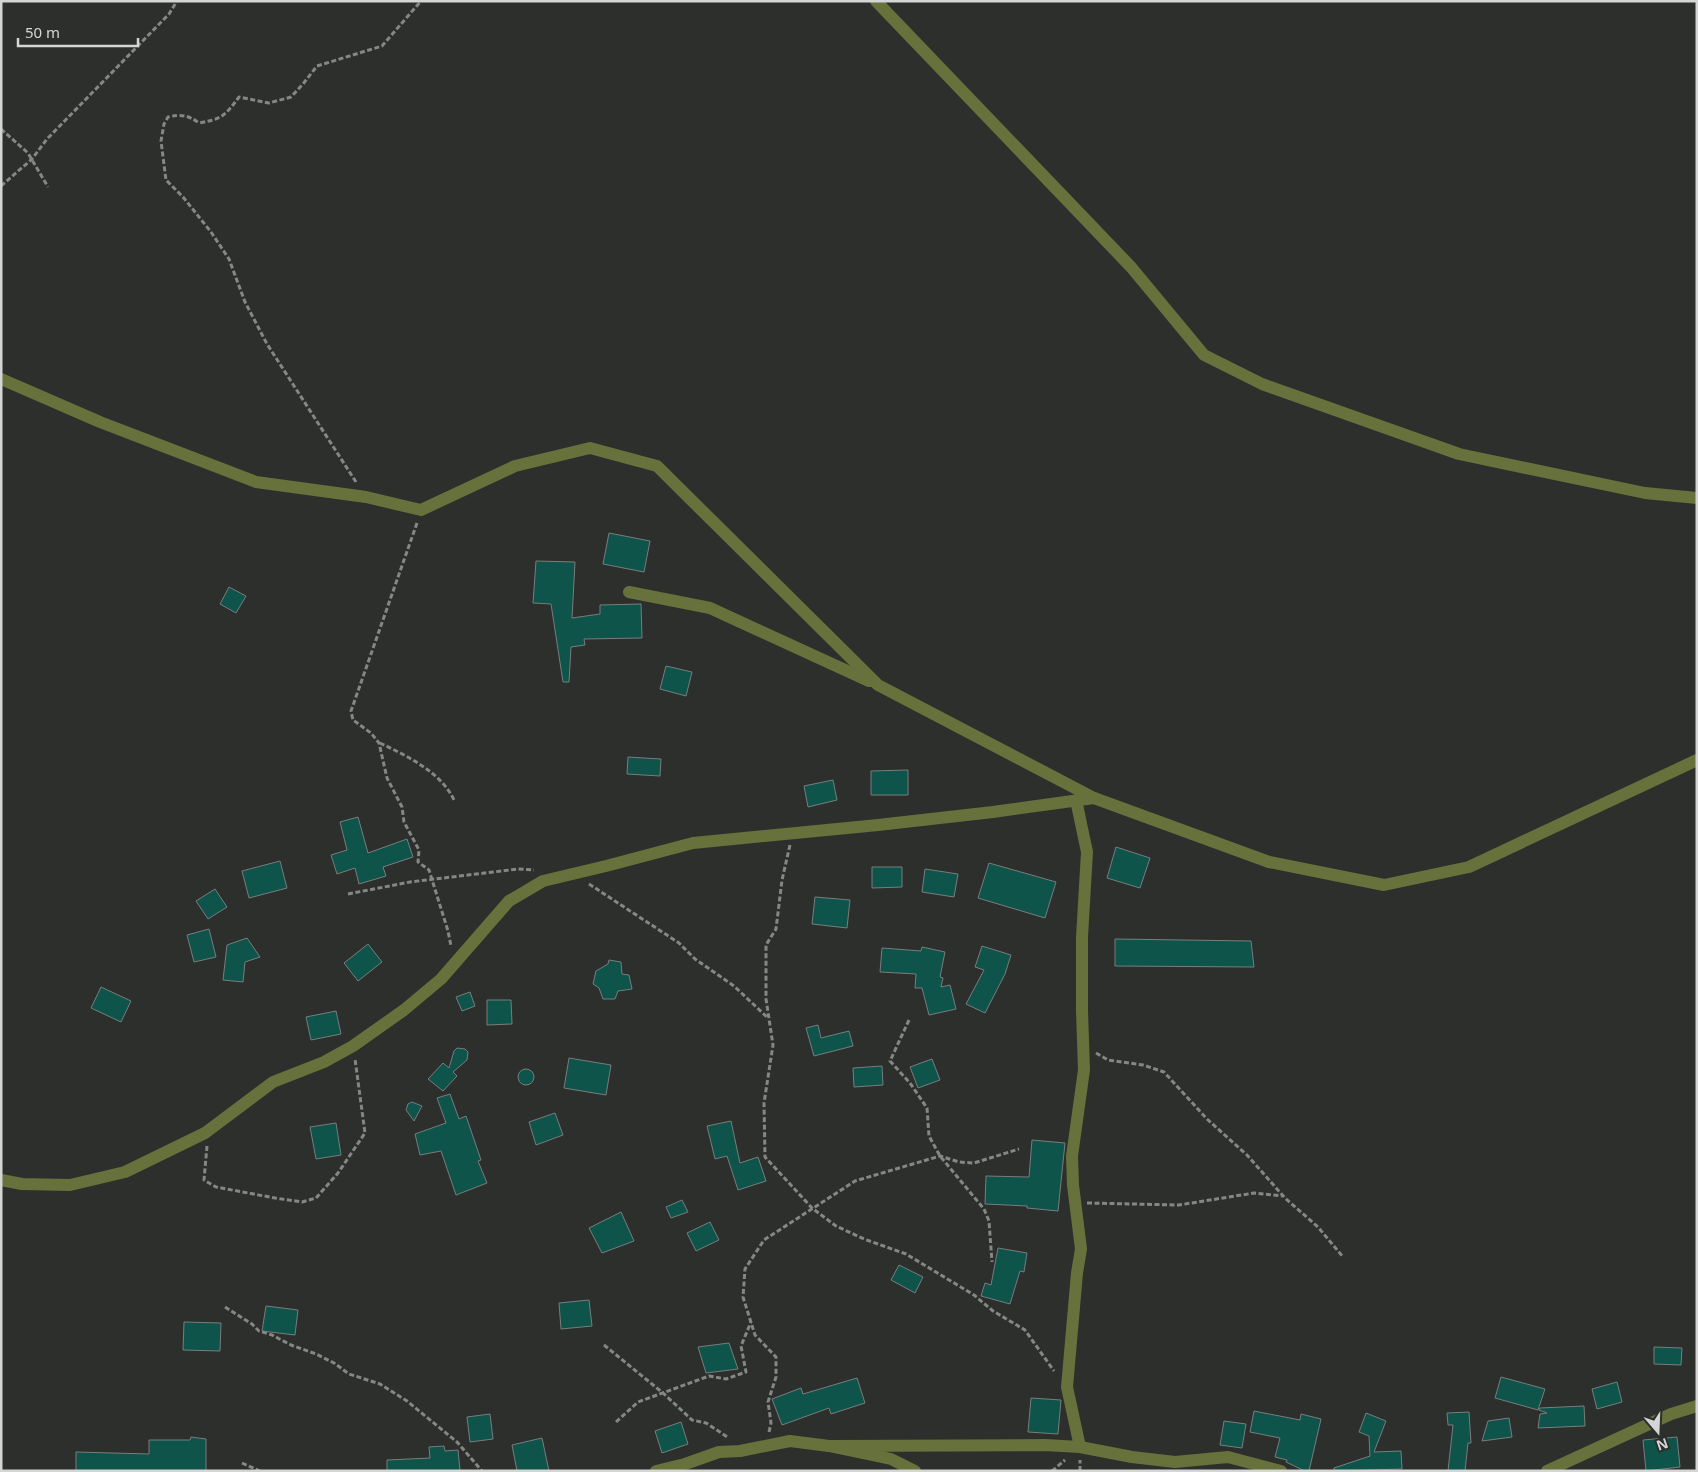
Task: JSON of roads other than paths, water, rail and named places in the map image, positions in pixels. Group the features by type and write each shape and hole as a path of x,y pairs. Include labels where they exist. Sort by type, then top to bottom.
{"street":[{"path":"876,1 1131,267 1204,355 1262,384 1459,454 1645,494 1697,498"},
{"path":"1,379 100,422 256,482 366,497 421,510 516,466 590,448 657,466 878,685"},
{"path":"629,592 710,608 878,685 1094,798 1270,862 1384,885 1469,867 1697,760"},
{"path":"1,1180 22,1184 60,1185 88,1181 125,1172 209,1130 273,1082 324,1062 353,1046 404,1010 441,979 509,901 543,881 693,843 916,821 1094,798"},
{"path":"1076,800 1087,852 1082,937 1084,1070 1072,1156 1080,1249 1067,1387 1080,1446"},
{"path":"1547,1471 1672,1414 1697,1406"},
{"path":"656,1471 719,1452 749,1450 790,1440 891,1459 916,1471"},
{"path":"829,1446 1080,1446 1132,1457 1175,1462 1228,1457 1281,1471"}]}
